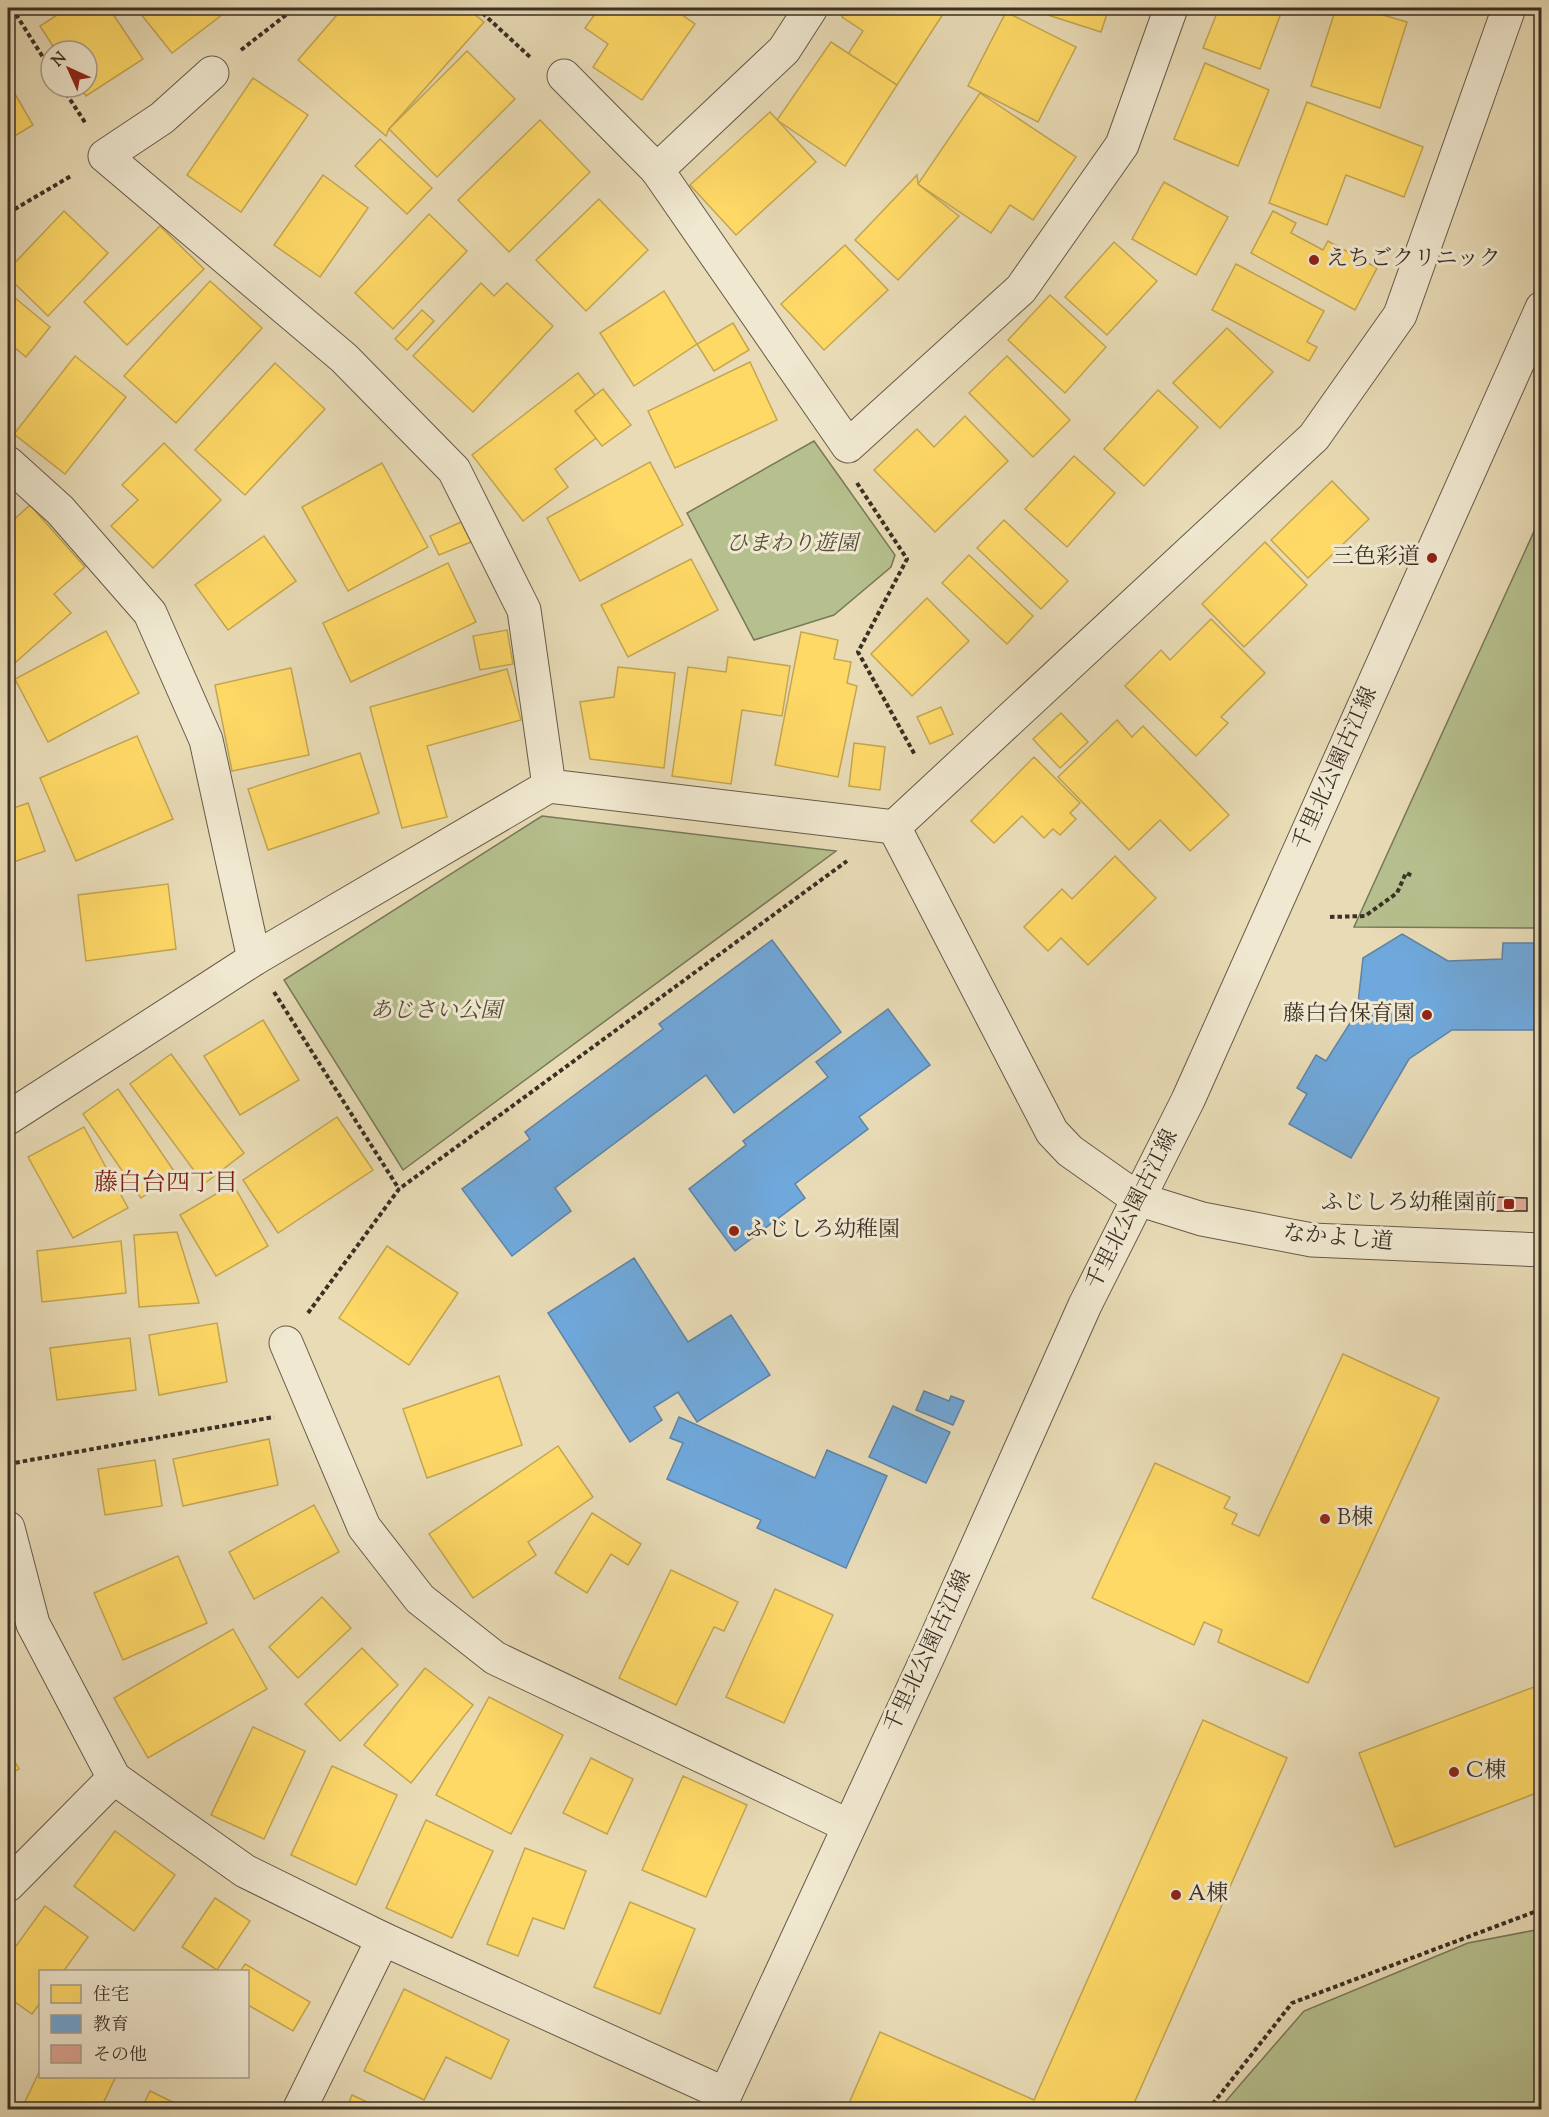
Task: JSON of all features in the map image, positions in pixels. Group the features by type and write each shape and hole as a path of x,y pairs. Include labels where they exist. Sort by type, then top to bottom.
{"street":[{"path":"657,170 784,50 811,8"},
{"path":"564,76 657,170 848,446 1021,290 1122,145 1171,8"},
{"path":"8,1118 254,959 549,786 894,827 1314,437 1400,315 1509,8"},
{"path":"212,73 162,118 105,156 344,358 454,470 524,610 549,786"},
{"name":"千里北公園古江線","path":"721,2102 1085,1305 1188,1100 1542,308"},
{"path":"8,464 60,510 150,613 206,740 254,959"},
{"name":"なかよし道","path":"894,827 1052,1132 1070,1151 1138,1199 1202,1219 1312,1240 1542,1250"},
{"path":"286,1343 364,1527 420,1599 495,1658 849,1826"},
{"path":"8,1528 33,1624 114,1778 245,1871 721,2102"},
{"path":"8,1885 114,1778"},
{"path":"299,2109 382,1939"}],"path":[{"path":"12,8 39,51"},
{"path":"212,73 295,8"},
{"path":"477,8 539,66 564,76"},
{"path":"8,213 105,156"},
{"path":"848,446 852,474 907,559 858,652 934,790"},
{"path":"286,1343 399,1189 853,857"},
{"path":"1330,916 1365,916 1397,893 1406,873 1413,876"},
{"path":"254,959 399,1189"},
{"path":"8,1464 316,1410"},
{"path":"1208,2109 1293,2003 1542,1909"}],"green space":[{"name":"ひまわり遊園","path":"814,441 895,555 891,567 834,615 754,640 687,513"},
{"path":"1541,516 1541,928 1354,927"},
{"name":"あじさい公園","path":"542,816 836,851 403,1170 284,980"},
{"path":"1541,1929 1541,2100 1510,2110 1219,2109 1304,2011 1468,1943"}],"building: 住宅":[{"path":"68,8 109,8 143,59 99,88 99,39 48,39 40,26"},
{"path":"136,8 231,8 172,53"},
{"path":"343,8 414,8 421,14 426,8 467,8 484,22 389,129 386,136 298,60"},
{"path":"599,8 672,8 695,24 642,100 593,67 608,44 585,28"},
{"path":"848,8 947,8 897,85 848,54 863,31 842,17"},
{"path":"1026,8 1109,8 1101,32"},
{"path":"1219,8 1283,8 1260,69 1203,48"},
{"path":"1336,8 1359,8 1407,22 1380,108 1311,86"},
{"path":"1006,12 1076,47 1038,122 968,86"},
{"path":"831,42 897,85 845,166 777,120"},
{"path":"467,51 515,99 437,177 389,129"},
{"path":"1205,63 1269,90 1238,166 1174,139"},
{"path":"253,78 308,115 241,212 187,175"},
{"path":"8,82 33,125 8,140"},
{"path":"980,93 1076,157 1033,220 1010,205 991,233 918,184"},
{"path":"1307,102 1423,147 1404,197 1346,175 1327,225 1269,203"},
{"path":"770,112 816,162 736,235 690,185"},
{"path":"540,120 590,172 509,252 458,200"},
{"path":"380,139 432,188 407,214 355,166"},
{"path":"323,175 368,208 320,277 274,245"},
{"path":"917,175 918,184 959,216 898,280 855,240"},
{"path":"1164,182 1228,217 1196,275 1132,239"},
{"path":"599,199 648,250 586,311 536,260"},
{"path":"64,211 108,253 48,316 8,277 8,270"},
{"name":"えちごクリニック","path":"1273,211 1296,223 1291,233 1323,250 1328,241 1377,268 1355,310 1251,253"},
{"path":"429,214 467,251 393,329 355,293"},
{"path":"160,226 204,269 127,345 84,302"},
{"path":"1114,242 1157,281 1107,335 1065,297"},
{"path":"845,245 888,290 824,350 781,304"},
{"path":"1236,264 1324,311 1307,342 1317,347 1309,361 1212,310"},
{"path":"210,281 262,328 176,423 124,376"},
{"path":"481,283 494,296 507,283 553,326 473,412 413,356"},
{"path":"664,291 697,344 634,386 600,333"},
{"path":"8,292 50,327 26,357 8,342"},
{"path":"1050,295 1106,347 1065,393 1008,340"},
{"path":"422,310 434,321 407,350 395,339"},
{"path":"733,323 749,350 714,371 697,344"},
{"path":"1227,328 1273,372 1220,428 1173,383"},
{"path":"75,356 126,397 65,474 14,434"},
{"path":"1007,356 1070,420 1033,457 969,393"},
{"path":"750,362 777,420 675,468 648,411"},
{"path":"275,363 325,409 245,495 195,450"},
{"path":"578,373 595,395 575,411 596,438 555,469 568,487 523,521 472,455"},
{"path":"603,389 631,425 602,446 575,411"},
{"path":"1158,390 1198,427 1144,486 1104,449"},
{"path":"965,416 1008,461 935,532 874,470 917,429 934,447"},
{"path":"164,443 221,500 153,568 111,526 138,500 122,485"},
{"path":"1074,456 1115,493 1067,547 1025,509"},
{"path":"650,462 683,525 580,581 547,518"},
{"path":"382,463 428,547 348,591 302,507"},
{"path":"1332,481 1369,519 1308,578 1271,540"},
{"path":"30,505 85,567 54,594 71,613 8,669 8,525"},
{"path":"1004,520 1068,581 1041,609 977,548"},
{"path":"461,522 471,542 439,555 430,536"},
{"path":"264,536 296,581 228,630 195,585"},
{"path":"1265,542 1307,585 1244,647 1202,604"},
{"path":"969,555 1033,616 1007,644 942,583"},
{"path":"691,559 718,610 628,657 601,605"},
{"path":"448,563 476,622 351,682 323,623"},
{"path":"927,598 969,641 912,696 871,654"},
{"path":"1211,619 1265,673 1221,717 1228,723 1196,756 1125,686 1161,650 1170,660"},
{"path":"507,630 513,664 480,670 473,636"},
{"path":"106,631 139,693 48,742 15,679"},
{"path":"801,632 838,640 834,659 851,662 847,683 857,686 838,777 775,765"},
{"path":"728,657 790,666 782,716 742,710 731,784 672,776 688,667 726,672"},
{"path":"618,667 675,673 664,768 590,759 580,702 614,697"},
{"path":"291,668 309,755 232,771 215,685"},
{"path":"507,669 521,720 427,746 447,817 402,828 370,707"},
{"path":"941,707 953,734 930,744 917,717"},
{"path":"1061,713 1088,742 1060,768 1033,739"},
{"path":"1117,720 1132,737 1143,726 1229,815 1190,851 1160,820 1129,850 1058,777"},
{"path":"8,733 14,744 8,748"},
{"path":"137,736 173,819 76,861 40,778"},
{"path":"854,743 885,747 880,790 849,786"},
{"path":"360,753 379,813 268,850 248,789"},
{"path":"1034,757 1080,803 1070,813 1076,819 1060,835 1053,829 1044,838 1022,816 994,843 971,821"},
{"path":"28,803 45,851 8,864 8,810"},
{"path":"1115,856 1156,898 1088,965 1061,938 1048,951 1024,927 1062,889 1072,899"},
{"path":"168,884 176,949 86,961 78,895"},
{"path":"263,1020 299,1080 240,1115 204,1056"},
{"path":"171,1054 244,1153 204,1184 130,1084"},
{"path":"118,1089 176,1174 141,1198 83,1114"},
{"path":"337,1117 373,1170 278,1233 243,1180"},
{"path":"84,1127 128,1208 73,1238 28,1157"},
{"path":"233,1184 268,1246 216,1276 180,1215"},
{"path":"177,1232 199,1303 139,1307 134,1235"},
{"path":"121,1241 126,1293 42,1302 37,1251"},
{"path":"387,1246 458,1293 409,1365 339,1318"},
{"path":"217,1323 227,1382 159,1395 149,1335"},
{"path":"130,1338 136,1390 57,1400 50,1348"},
{"name":"B棟","path":"1343,1354 1439,1398 1308,1683 1218,1642 1222,1630 1204,1622 1194,1645 1092,1598 1155,1463 1230,1497 1224,1508 1237,1514 1232,1524 1259,1536"},
{"path":"499,1376 522,1445 427,1478 403,1409"},
{"path":"269,1439 278,1485 183,1506 173,1459"},
{"path":"558,1446 593,1497 528,1542 536,1555 473,1598 429,1534"},
{"path":"155,1460 162,1506 105,1515 98,1469"},
{"path":"314,1505 339,1552 254,1599 229,1552"},
{"path":"592,1513 641,1544 628,1565 611,1554 587,1593 555,1573"},
{"path":"178,1556 207,1623 123,1660 94,1593"},
{"path":"671,1570 738,1602 724,1631 714,1627 676,1705 619,1678"},
{"path":"775,1589 833,1615 784,1723 726,1697"},
{"path":"322,1597 351,1628 298,1678 269,1647"},
{"path":"233,1629 267,1689 148,1758 114,1698"},
{"path":"362,1648 398,1685 340,1741 305,1704"},
{"path":"425,1668 473,1705 411,1783 364,1745"},
{"name":"C棟","path":"1542,1684 1542,1791 1395,1847 1359,1753"},
{"path":"489,1697 563,1735 511,1834 436,1795"},
{"name":"A棟","path":"1203,1720 1287,1758 1131,2110 846,2110 880,2032 1034,2100"},
{"path":"253,1727 305,1751 264,1839 211,1815"},
{"path":"8,1749 19,1769 8,1775"},
{"path":"591,1758 633,1779 607,1834 563,1813"},
{"path":"332,1766 397,1795 356,1885 291,1855"},
{"path":"683,1776 747,1805 706,1897 642,1870"},
{"path":"426,1820 493,1851 452,1938 386,1908"},
{"path":"115,1831 175,1875 134,1931 74,1886"},
{"path":"525,1848 586,1871 564,1929 533,1918 518,1956 487,1944"},
{"path":"215,1898 250,1921 217,1970 182,1947"},
{"path":"630,1902 695,1929 660,2014 594,1987"},
{"path":"45,1906 88,1937 64,1970 39,1970 39,2004 32,2014 8,1997 8,1957"},
{"path":"245,1964 310,2002 293,2031 249,2006 249,1970 241,1970"},
{"path":"404,1989 509,2040 491,2079 446,2057 424,2100 364,2071"},
{"path":"39,2072 39,2078 115,2078 100,2110 31,2110 23,2106"},
{"path":"150,2091 189,2110 141,2110"},
{"path":"352,2095 384,2110 346,2110"}],"building: 教育":[{"path":"1402,934 1448,961 1502,959 1503,943 1539,943 1539,959 1542,959 1542,1030 1452,1030 1409,1059 1351,1158 1289,1124 1307,1094 1297,1088 1316,1055 1326,1061 1357,1012 1363,958"},
{"path":"772,940 841,1032 734,1113 706,1075 555,1188 571,1211 512,1256 462,1189 530,1139 525,1132 663,1029 659,1024"},
{"path":"888,1009 930,1065 859,1117 868,1129 795,1184 805,1198 735,1251 689,1189 746,1145 743,1141 828,1077 816,1062"},
{"path":"634,1258 688,1342 731,1315 770,1375 697,1422 678,1392 654,1407 662,1420 630,1442 548,1313"},
{"path":"924,1391 949,1401 951,1396 964,1401 953,1425 916,1410"},
{"path":"893,1406 950,1432 926,1483 869,1457"},
{"path":"679,1417 815,1478 827,1450 887,1476 846,1568 757,1528 761,1520 667,1479 683,1443 670,1438"}],"building: その他":[{"path":"1493,1197 1527,1198 1527,1211 1493,1211"}],"place":[{"name":"えちごクリニック","path":"1314,260"},
{"name":"三色彩道","path":"1432,558"},
{"name":"藤白台保育園","path":"1427,1015"},
{"name":"ふじしろ幼稚園前","path":"1509,1204"},
{"name":"ふじしろ幼稚園","path":"734,1231"},
{"name":"B棟","path":"1325,1519"},
{"name":"C棟","path":"1454,1772"},
{"name":"A棟","path":"1176,1895"}],"district":[{"name":"藤白台四丁目","path":"166,1184"}]}
